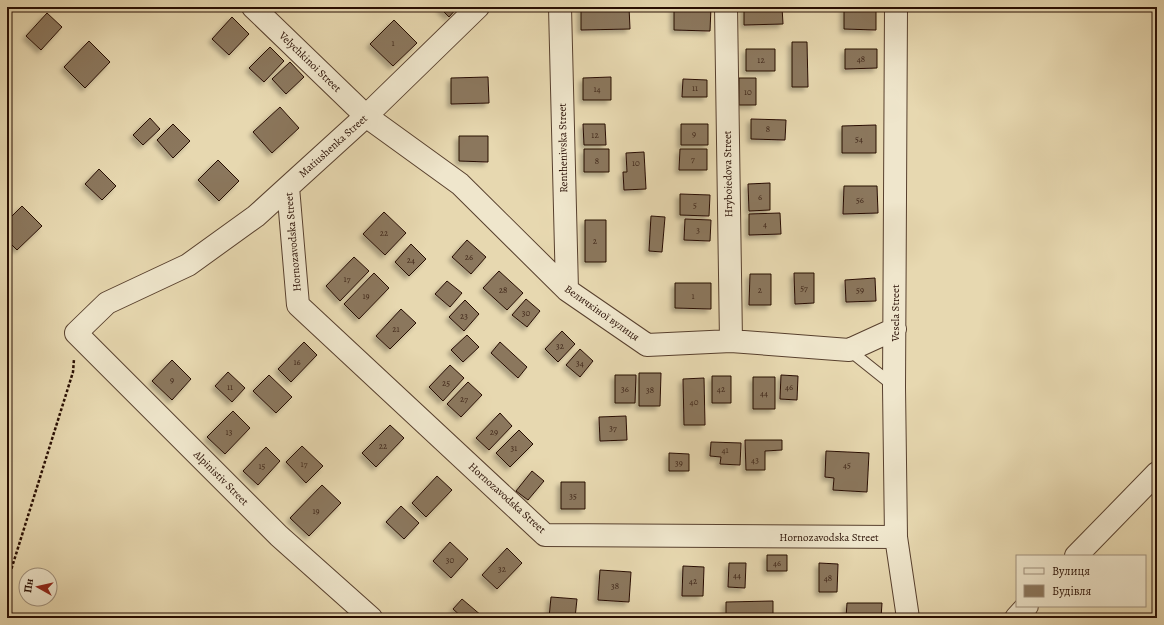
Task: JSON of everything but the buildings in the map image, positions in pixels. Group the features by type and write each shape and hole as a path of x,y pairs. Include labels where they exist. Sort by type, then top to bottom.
{"street":[{"name":"Velychkinoi Street","path":"253,7 366,116"},
{"name":"Matiushenka Street","path":"76,333 107,303 188,265 256,216 366,116 478,7"},
{"name":"Renthenivska Street","path":"560,7 566,290"},
{"name":"Hryboiedova Street","path":"726,7 731,341"},
{"name":"Vesela Street","path":"896,7 894,387 896,537 908,618"},
{"name":"Величкіної вулиця","path":"366,116 460,184 566,290 647,345 731,341 849,350 895,329"},
{"name":"Hornozavodska Street","path":"288,187 298,305 545,535 896,537"},
{"name":"Alpinistiv Street","path":"76,333 279,536 371,618"},
{"path":"1077,555 1157,473"},
{"path":"1016,618 1026,607"}],"lane":[{"path":"849,350 894,387"}],"path":[{"path":"7,583 73,372 76,333"}]}
